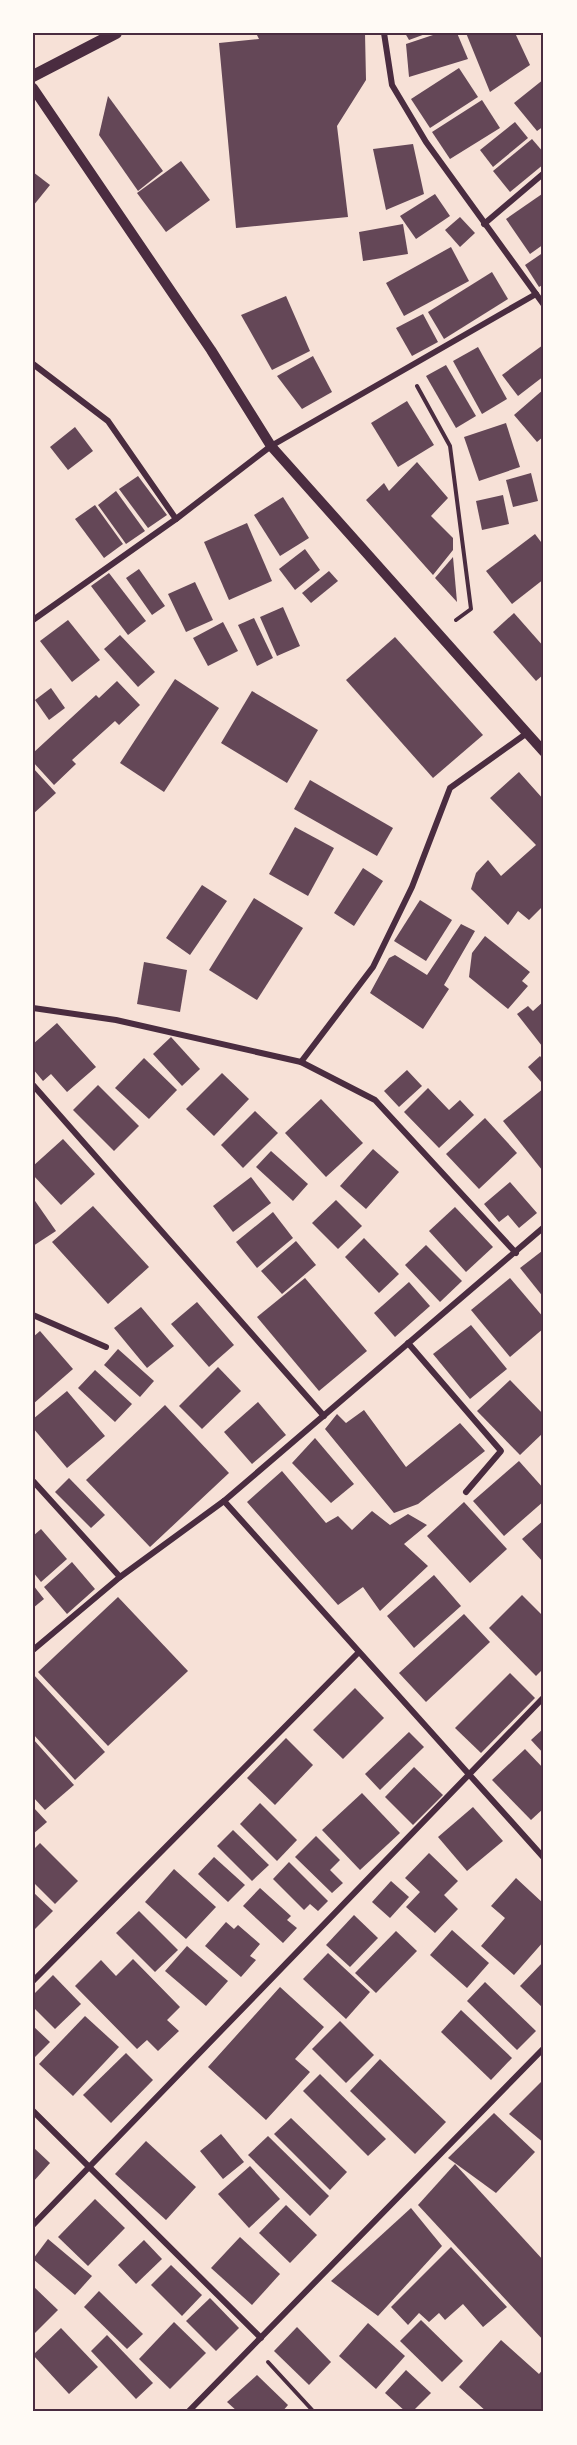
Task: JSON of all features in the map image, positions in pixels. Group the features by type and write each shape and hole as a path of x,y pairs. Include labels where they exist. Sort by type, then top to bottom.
{"main road":[{"path":"33,76 116,33"}],"street":[{"path":"384,33 392,85 426,142 544,305"},
{"path":"33,88 211,350 272,446 544,752"},
{"path":"484,224 544,173"},
{"path":"33,620 176,519 272,446 408,370 536,294"},
{"path":"33,364 108,421 176,519"},
{"path":"301,1062 373,967 412,887 450,788 528,732"},
{"path":"33,1008 116,1020 301,1062 375,1100 516,1253"},
{"path":"33,1085 324,1416"},
{"path":"33,1650 120,1577 224,1501 544,1227"},
{"path":"33,1315 106,1347"},
{"path":"408,1343 501,1451 466,1492"},
{"path":"33,1481 120,1577"},
{"path":"224,1501 544,1858"},
{"path":"33,1981 358,1653"},
{"path":"33,2225 544,1697"},
{"path":"188,2412 544,2048"},
{"path":"33,2111 261,2338"}],"path":[{"path":"408,370 450,446 471,609 439,634"},
{"path":"261,2355 314,2412"}],"building":[{"path":"256,33 365,33 366,80 337,126 348,217 236,228 219,43 259,39"},
{"path":"405,33 428,33 409,40"},
{"path":"439,33 457,33 468,59 409,77 406,44"},
{"path":"466,33 515,33 530,65 490,92"},
{"path":"459,68 478,97 430,128 411,99"},
{"path":"544,79 544,126 537,131 514,103"},
{"path":"108,96 163,171 138,191 99,135"},
{"path":"482,100 500,128 450,159 432,132"},
{"path":"515,122 528,138 493,167 480,150"},
{"path":"532,139 544,153 544,164 510,192 493,171"},
{"path":"413,144 424,194 386,210 373,149"},
{"path":"181,161 210,200 166,232 137,193"},
{"path":"33,172 50,185 33,206"},
{"path":"435,194 450,216 416,239 400,216"},
{"path":"542,194 544,244 530,254 506,219"},
{"path":"460,217 475,233 460,247 445,230"},
{"path":"403,224 408,254 363,261 359,232"},
{"path":"451,247 469,281 404,316 386,283"},
{"path":"544,252 544,284 539,287 525,265"},
{"path":"492,272 508,299 444,339 428,312"},
{"path":"286,296 310,351 272,370 241,315"},
{"path":"423,314 438,342 412,356 396,328"},
{"path":"543,345 544,376 518,396 502,375"},
{"path":"478,347 507,399 482,414 453,361"},
{"path":"313,356 332,392 302,409 277,376"},
{"path":"446,365 476,416 456,428 426,376"},
{"path":"544,389 544,436 537,442 514,415"},
{"path":"407,401 434,445 398,467 371,423"},
{"path":"506,423 520,467 479,481 464,437"},
{"path":"75,427 93,451 68,470 50,447"},
{"path":"417,462 448,498 431,516 453,538 453,550 433,575 366,500 384,483 389,491"},
{"path":"531,473 538,501 513,507 506,480"},
{"path":"138,476 167,515 148,528 119,489"},
{"path":"116,491 145,531 126,544 98,505"},
{"path":"503,495 509,524 482,530 476,501"},
{"path":"283,497 309,538 280,556 254,515"},
{"path":"95,505 123,544 104,558 75,519"},
{"path":"247,523 272,581 229,600 204,542"},
{"path":"535,534 544,546 544,579 512,604 486,571"},
{"path":"305,549 320,570 295,590 279,569"},
{"path":"453,557 457,602 435,578"},
{"path":"139,569 165,606 152,615 126,578"},
{"path":"329,571 338,581 311,603 302,593"},
{"path":"109,573 146,621 128,635 91,586"},
{"path":"195,582 213,620 186,632 168,594"},
{"path":"283,607 300,646 277,656 260,617"},
{"path":"514,613 544,647 544,674 536,681 493,632"},
{"path":"254,618 273,658 257,666 238,625"},
{"path":"68,620 100,660 72,682 40,641"},
{"path":"223,622 238,651 208,666 193,638"},
{"path":"120,635 155,672 138,687 104,649"},
{"path":"395,637 483,735 433,778 346,680"},
{"path":"175,679 219,708 164,792 120,763"},
{"path":"117,681 140,705 119,725 115,721 72,760 76,764 54,785 33,762 33,753 96,695 99,698"},
{"path":"51,688 65,708 49,720 35,700"},
{"path":"252,691 318,730 287,783 221,743"},
{"path":"33,768 56,793 33,814"},
{"path":"519,772 544,800 544,905 529,920 518,911 508,925 471,889 476,873 488,860 501,876 536,845 490,798"},
{"path":"310,780 393,828 377,856 294,809"},
{"path":"295,827 334,848 308,896 269,874"},
{"path":"363,868 383,881 354,926 334,913"},
{"path":"202,885 227,901 190,955 166,938"},
{"path":"254,898 303,928 257,1000 209,970"},
{"path":"420,900 452,920 426,961 394,941"},
{"path":"461,924 475,931 444,985 449,989 423,1029 370,993 389,958 395,955 427,975"},
{"path":"485,936 530,972 522,981 528,986 508,1009 469,977 472,953"},
{"path":"144,962 187,970 180,1012 137,1004"},
{"path":"544,1001 544,1044 542,1046 517,1014 528,1006 533,1011"},
{"path":"57,1023 96,1067 67,1092 51,1074 43,1081 33,1069 33,1044"},
{"path":"171,1037 200,1069 182,1086 153,1054"},
{"path":"540,1056 544,1061 542,1083 528,1067"},
{"path":"144,1058 177,1090 149,1119 115,1088"},
{"path":"407,1070 422,1086 399,1107 384,1091"},
{"path":"222,1073 249,1099 214,1136 186,1109"},
{"path":"98,1085 139,1126 114,1151 73,1110"},
{"path":"428,1088 449,1110 460,1100 474,1115 439,1148 404,1112"},
{"path":"544,1088 544,1169 542,1170 503,1121"},
{"path":"321,1099 363,1143 326,1177 285,1133"},
{"path":"255,1111 278,1133 243,1168 221,1145"},
{"path":"485,1118 517,1153 479,1189 446,1154"},
{"path":"63,1139 95,1174 61,1205 33,1175 33,1166"},
{"path":"373,1149 399,1172 366,1209 340,1186"},
{"path":"271,1151 308,1184 293,1201 256,1167"},
{"path":"251,1177 271,1203 233,1232 213,1206"},
{"path":"510,1182 537,1213 519,1228 508,1215 499,1222 484,1204"},
{"path":"33,1198 56,1231 33,1246"},
{"path":"336,1200 362,1226 338,1249 312,1223"},
{"path":"93,1206 149,1267 108,1304 52,1242"},
{"path":"455,1207 493,1247 466,1272 429,1231"},
{"path":"273,1212 293,1238 257,1268 236,1242"},
{"path":"364,1238 399,1274 379,1293 345,1257"},
{"path":"296,1241 316,1265 282,1294 261,1271"},
{"path":"426,1245 462,1281 440,1302 405,1265"},
{"path":"542,1251 544,1254 544,1298 520,1268"},
{"path":"305,1278 367,1351 319,1391 257,1317"},
{"path":"510,1278 544,1318 544,1328 510,1357 471,1310"},
{"path":"409,1282 430,1306 395,1337 374,1313"},
{"path":"197,1302 234,1345 209,1367 171,1324"},
{"path":"141,1307 174,1346 147,1368 114,1328"},
{"path":"471,1325 507,1369 470,1399 433,1354"},
{"path":"40,1331 73,1369 33,1404 33,1337"},
{"path":"118,1349 154,1381 140,1397 104,1365"},
{"path":"218,1367 241,1391 202,1429 179,1406"},
{"path":"95,1370 132,1404 115,1422 78,1388"},
{"path":"510,1380 544,1415 544,1432 520,1455 477,1411"},
{"path":"67,1391 105,1436 67,1468 33,1428 33,1419"},
{"path":"258,1402 286,1435 252,1464 224,1432"},
{"path":"165,1405 229,1473 150,1547 86,1480"},
{"path":"364,1410 406,1467 460,1423 485,1451 418,1504 394,1513 325,1429 337,1414 346,1423"},
{"path":"315,1438 354,1484 331,1503 292,1463"},
{"path":"519,1461 544,1489 544,1501 504,1536 473,1501"},
{"path":"282,1471 326,1523 338,1516 352,1530 372,1511 390,1525 408,1514 427,1525 404,1544 428,1566 380,1611 363,1587 338,1605 247,1502"},
{"path":"69,1478 105,1515 91,1528 55,1492"},
{"path":"464,1502 507,1549 470,1583 427,1536"},
{"path":"544,1520 544,1561 543,1562 522,1539"},
{"path":"41,1529 67,1559 41,1582 33,1572 33,1536"},
{"path":"72,1562 95,1589 67,1614 44,1587"},
{"path":"434,1575 461,1606 414,1648 387,1616"},
{"path":"33,1585 44,1599 33,1608"},
{"path":"522,1595 544,1617 544,1668 536,1676 489,1628"},
{"path":"118,1597 188,1671 108,1746 38,1672"},
{"path":"464,1614 490,1642 426,1702 399,1673"},
{"path":"510,1673 535,1698 481,1753 455,1728"},
{"path":"33,1674 105,1752 75,1780 33,1734"},
{"path":"355,1688 384,1718 343,1759 313,1730"},
{"path":"544,1728 544,1754 531,1740"},
{"path":"409,1732 424,1747 380,1790 365,1774"},
{"path":"286,1738 313,1765 275,1805 247,1778"},
{"path":"33,1739 74,1785 45,1810 33,1797"},
{"path":"525,1749 544,1769 544,1808 531,1820 492,1780"},
{"path":"414,1767 443,1795 413,1825 385,1797"},
{"path":"362,1793 400,1833 360,1870 322,1830"},
{"path":"260,1803 297,1840 277,1861 240,1824"},
{"path":"33,1807 47,1822 33,1834"},
{"path":"473,1807 503,1841 467,1871 438,1837"},
{"path":"233,1830 269,1865 252,1881 217,1846"},
{"path":"316,1836 340,1860 330,1870 343,1883 332,1893 295,1857"},
{"path":"40,1843 78,1881 55,1904 33,1882 33,1850"},
{"path":"429,1853 458,1881 444,1895 458,1909 435,1933 406,1907 420,1892 405,1878"},
{"path":"214,1857 245,1885 228,1902 198,1874"},
{"path":"289,1862 328,1901 318,1911 310,1904 304,1910 273,1879"},
{"path":"174,1869 216,1907 186,1939 145,1902"},
{"path":"516,1878 544,1904 544,1941 514,1975 481,1946 505,1918 491,1906"},
{"path":"391,1881 409,1897 390,1918 372,1902"},
{"path":"260,1888 291,1916 287,1920 297,1928 283,1943 243,1906"},
{"path":"33,1892 53,1911 33,1931"},
{"path":"139,1911 178,1950 155,1972 116,1933"},
{"path":"354,1915 378,1938 350,1967 326,1945"},
{"path":"226,1922 234,1929 238,1925 260,1944 250,1956 256,1960 241,1977 205,1946"},
{"path":"452,1930 489,1963 467,1988 430,1955"},
{"path":"396,1931 417,1951 376,1993 355,1973"},
{"path":"187,1946 228,1981 206,2006 165,1971"},
{"path":"328,1953 370,1992 346,2019 303,1979"},
{"path":"133,1959 180,2007 167,2020 179,2031 158,2051 147,2040 137,2049 75,1986 101,1960 116,1976"},
{"path":"544,1961 544,2009 520,1986"},
{"path":"53,1975 81,2004 55,2029 33,2007 33,1995"},
{"path":"485,1982 536,2031 517,2050 467,2001"},
{"path":"280,1987 324,2027 295,2059 310,2072 266,2120 208,2067"},
{"path":"461,2010 512,2058 491,2080 441,2032"},
{"path":"85,2016 119,2047 73,2096 39,2064"},
{"path":"340,2021 374,2055 346,2083 312,2049"},
{"path":"33,2026 50,2042 33,2059"},
{"path":"126,2053 153,2080 111,2123 83,2095"},
{"path":"380,2059 446,2122 415,2154 350,2091"},
{"path":"320,2074 386,2139 368,2156 303,2091"},
{"path":"544,2081 544,2143 509,2114"},
{"path":"494,2113 535,2152 496,2193 448,2158"},
{"path":"291,2118 347,2172 330,2190 274,2134"},
{"path":"221,2134 244,2162 223,2179 200,2151"},
{"path":"268,2136 329,2196 310,2216 248,2155"},
{"path":"146,2141 196,2187 166,2220 115,2174"},
{"path":"33,2147 50,2163 33,2182"},
{"path":"455,2164 544,2261 544,2341 418,2205"},
{"path":"250,2166 280,2199 249,2228 218,2194"},
{"path":"95,2199 125,2228 88,2266 58,2237"},
{"path":"286,2205 317,2235 290,2263 259,2233"},
{"path":"411,2208 442,2246 378,2316 331,2281"},
{"path":"240,2237 280,2274 252,2305 211,2268"},
{"path":"48,2239 92,2276 75,2295 33,2259"},
{"path":"144,2240 162,2259 136,2284 118,2265"},
{"path":"451,2247 507,2307 483,2327 463,2304 445,2320 439,2313 429,2322 419,2313 408,2325 391,2307"},
{"path":"171,2265 202,2295 182,2316 151,2285"},
{"path":"33,2286 58,2310 33,2335"},
{"path":"99,2291 143,2334 127,2349 84,2307"},
{"path":"210,2298 239,2328 216,2351 186,2321"},
{"path":"421,2320 463,2361 442,2382 400,2341"},
{"path":"174,2322 206,2353 170,2389 139,2359"},
{"path":"368,2323 405,2356 376,2389 339,2356"},
{"path":"297,2327 331,2362 309,2385 274,2351"},
{"path":"61,2328 98,2367 69,2394 33,2355"},
{"path":"107,2335 153,2383 136,2399 91,2351"},
{"path":"501,2340 539,2374 544,2368 544,2412 487,2412 459,2387"},
{"path":"406,2370 431,2393 412,2412 406,2412 385,2393"},
{"path":"257,2375 288,2405 282,2412 238,2412 227,2402"}]}
